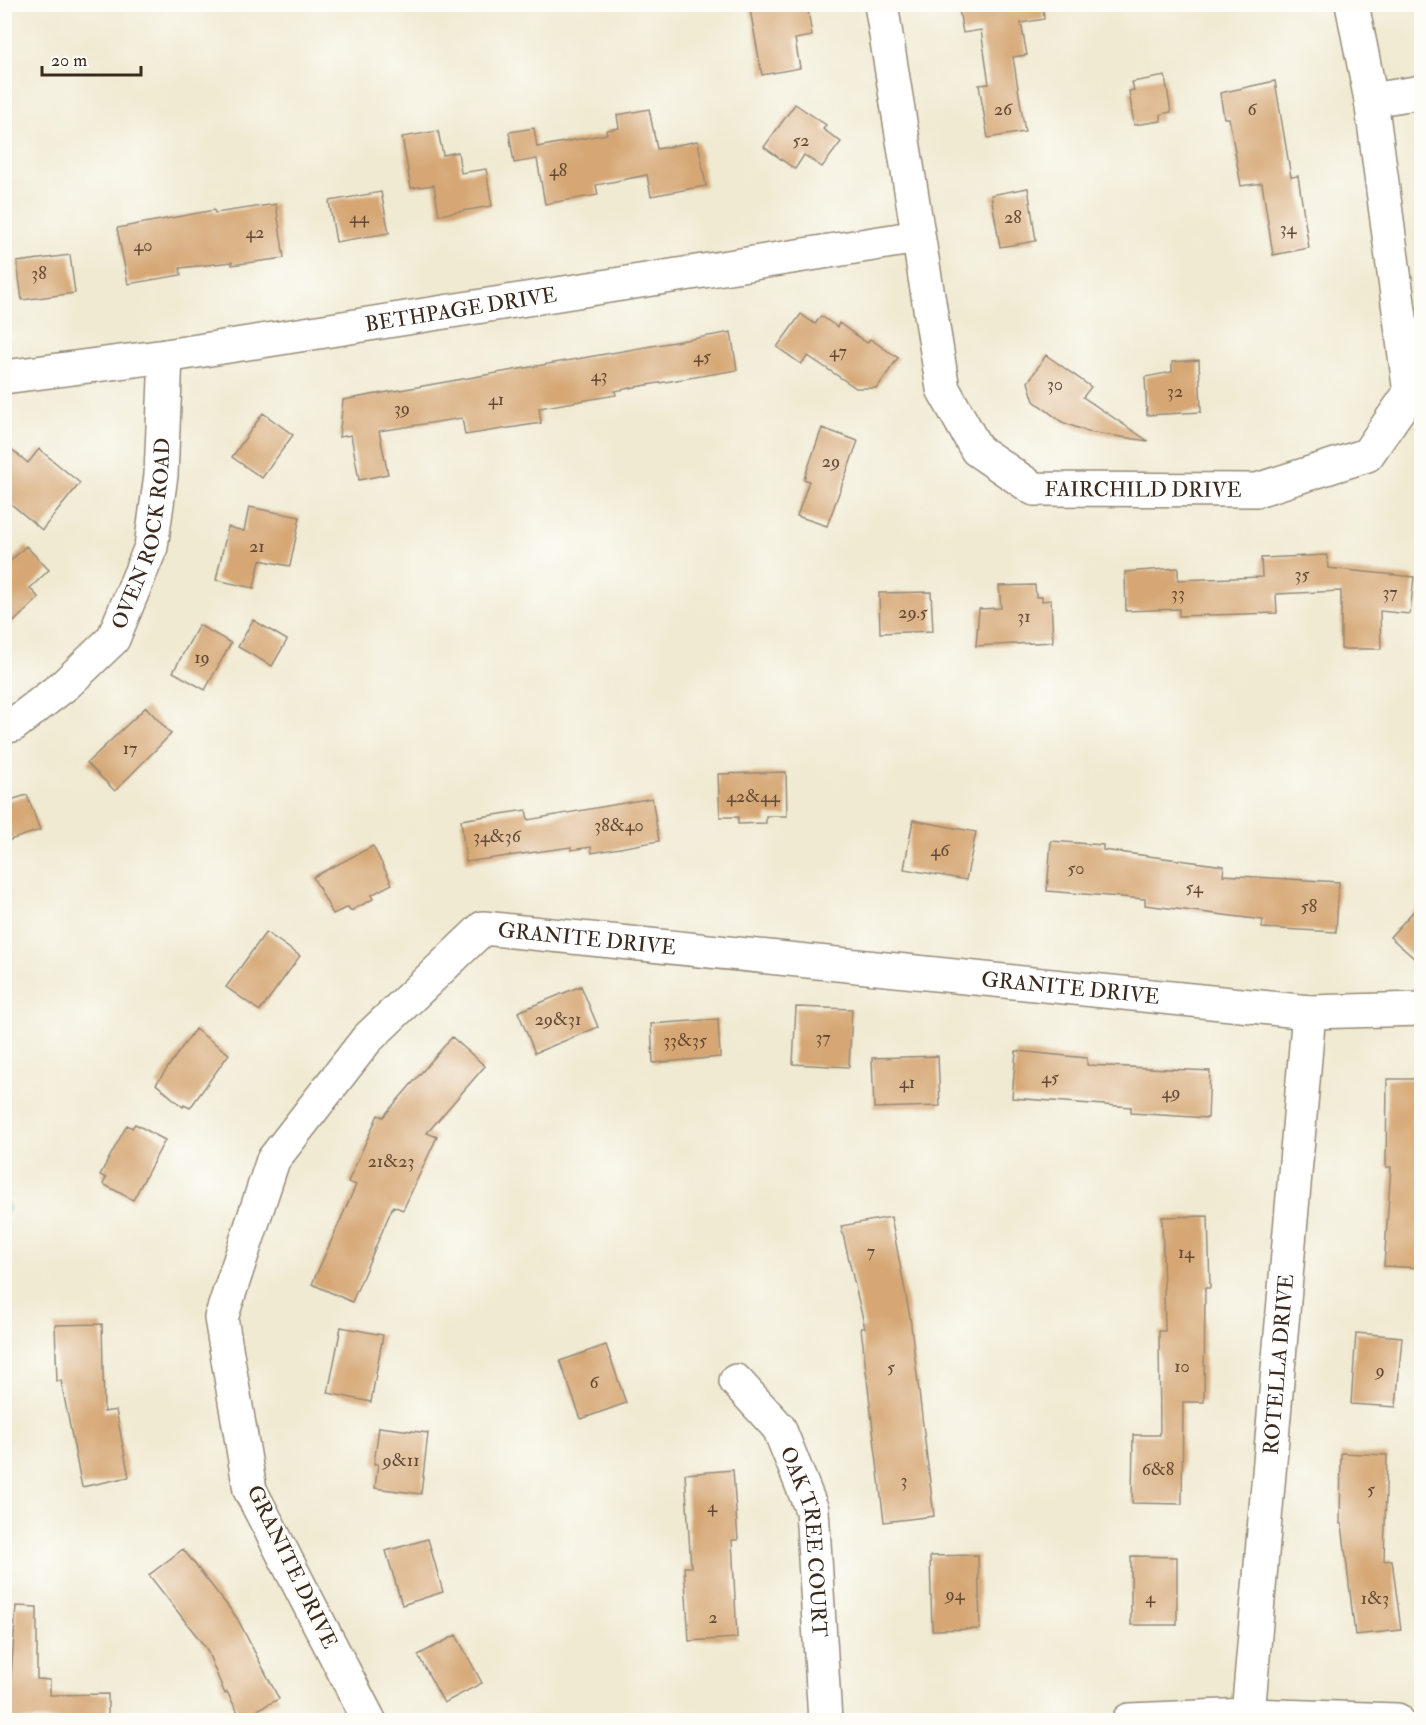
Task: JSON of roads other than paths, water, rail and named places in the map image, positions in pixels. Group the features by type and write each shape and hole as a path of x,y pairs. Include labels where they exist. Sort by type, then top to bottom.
{"street":[{"name":"FAIRCHILD DRIVE","path":"881,4 943,389 977,450 1034,489 1257,490 1367,455 1410,393 1371,100 1352,4"},
{"path":"1371,100 1422,92"},
{"name":"BETHPAGE DRIVE","path":"4,377 166,356 918,237"},
{"name":"OVEN ROCK ROAD","path":"4,727 13,725 66,684 113,639 151,547 160,475 166,356"},
{"name":"GRANITE DRIVE","path":"369,1720 250,1490 221,1318 273,1160 367,1039 483,928 1309,1012 1422,1010"},
{"name":"ROTELLA DRIVE","path":"1248,1715 1309,1012"},
{"name":"OAK TREE COURT","path":"736,1381 779,1428 812,1510 825,1720"},
{"path":"1129,1720 1248,1715 1397,1720"}]}
